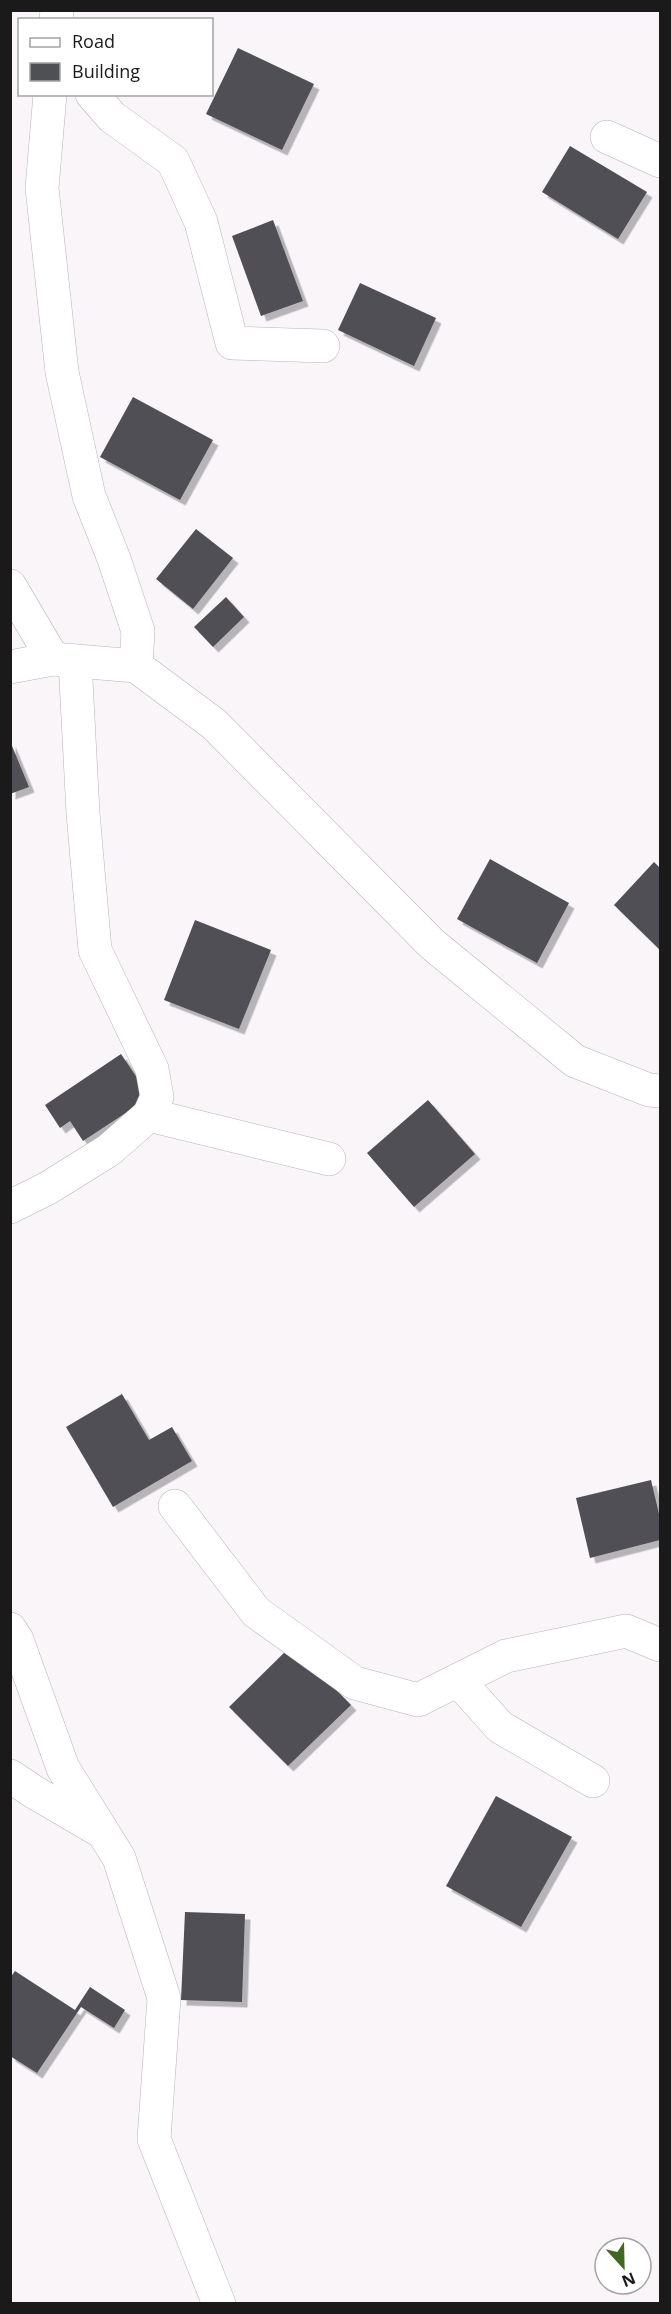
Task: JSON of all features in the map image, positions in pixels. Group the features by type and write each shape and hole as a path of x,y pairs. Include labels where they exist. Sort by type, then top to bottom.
{"street":[{"path":"50,96 42,188 62,372 88,496 114,559 138,631 136,666"},
{"path":"94,96 112,117 173,161 201,222 232,343 323,346"},
{"path":"607,137 660,161"},
{"path":"10,586 64,660 83,813 95,950 152,1070 157,1098 148,1115 109,1150 48,1188 10,1207"},
{"path":"10,667 64,660 136,666 214,724 432,944 575,1061 649,1090 660,1091"},
{"path":"148,1115 329,1159"},
{"path":"175,1506 256,1612 356,1683 418,1700 506,1656 626,1632 660,1645"},
{"path":"10,1629 63,1768 119,1858 164,1998 154,2139 219,2304"},
{"path":"458,1680 500,1727 593,1781"},
{"path":"10,1776 103,1832"}],"building":[{"path":"238,48 314,84 282,150 206,114"},
{"path":"570,146 647,192 618,239 542,192"},
{"path":"273,220 303,301 261,316 232,236"},
{"path":"360,283 436,318 414,366 338,330"},
{"path":"133,397 213,440 180,500 100,457"},
{"path":"196,529 233,558 193,609 156,579"},
{"path":"226,597 244,617 213,647 194,627"},
{"path":"10,741 29,787 10,794"},
{"path":"490,859 569,903 537,963 457,919"},
{"path":"654,862 660,868 660,950 614,905"},
{"path":"195,920 271,950 239,1029 164,1000"},
{"path":"121,1054 150,1097 83,1141 70,1121 60,1128 45,1105"},
{"path":"428,1100 475,1154 414,1207 367,1153"},
{"path":"122,1394 149,1440 172,1427 192,1461 113,1507 66,1427"},
{"path":"651,1480 660,1518 660,1540 590,1558 576,1498"},
{"path":"292,1645 351,1705 288,1766 229,1707"},
{"path":"496,1796 572,1837 521,1927 446,1886"},
{"path":"185,1912 245,1914 242,2002 181,2000"},
{"path":"15,1971 75,2010 90,1987 125,2010 114,2028 81,2007 37,2073 10,2056 10,1978"}]}
